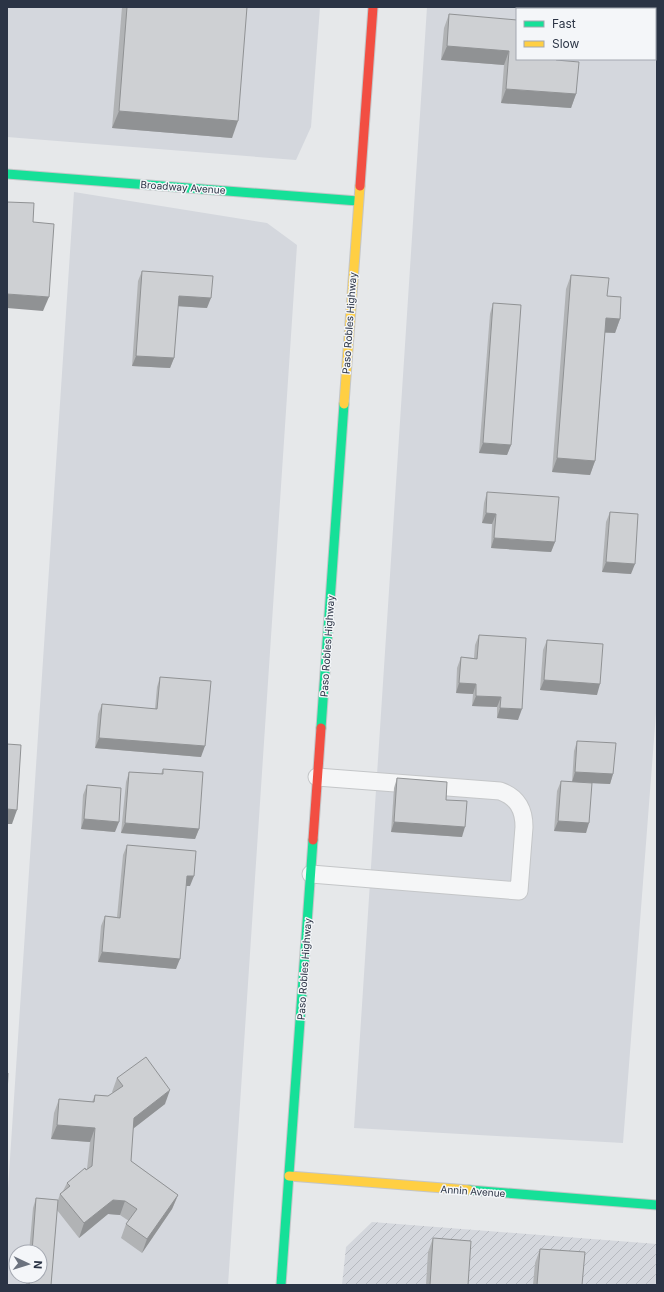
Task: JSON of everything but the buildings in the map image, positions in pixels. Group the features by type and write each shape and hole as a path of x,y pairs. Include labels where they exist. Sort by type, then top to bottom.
{"main road":[{"name":"Paso Robles Highway","path":"282,1285 310,874 373,7"},
{"name":"Broadway Avenue","path":"7,174 358,201"},
{"name":"Annin Avenue","path":"289,1176 657,1205"}],"lane":[{"path":"310,874 519,891 524,827 524,818 520,806 511,797 500,791 317,777"}],"shaded area":[{"path":"7,7 320,7 311,127 296,160 7,137"},
{"path":"427,7 657,7 657,700 623,1143 354,1128"},
{"path":"74,192 267,223 297,245 228,1285 7,1285 7,1204"},
{"path":"372,1222 657,1244 657,1285 342,1285 346,1247"}],"traffic: fast":[{"path":"7,174 358,201"},
{"path":"321,728 344,404"},
{"path":"281,1285 313,840"},
{"path":"469,1190 657,1205"}],"traffic: slow":[{"path":"344,404 360,186"},
{"path":"289,1176 469,1190"}],"traffic: jam":[{"path":"360,186 373,7"},
{"path":"313,840 321,728"}]}
